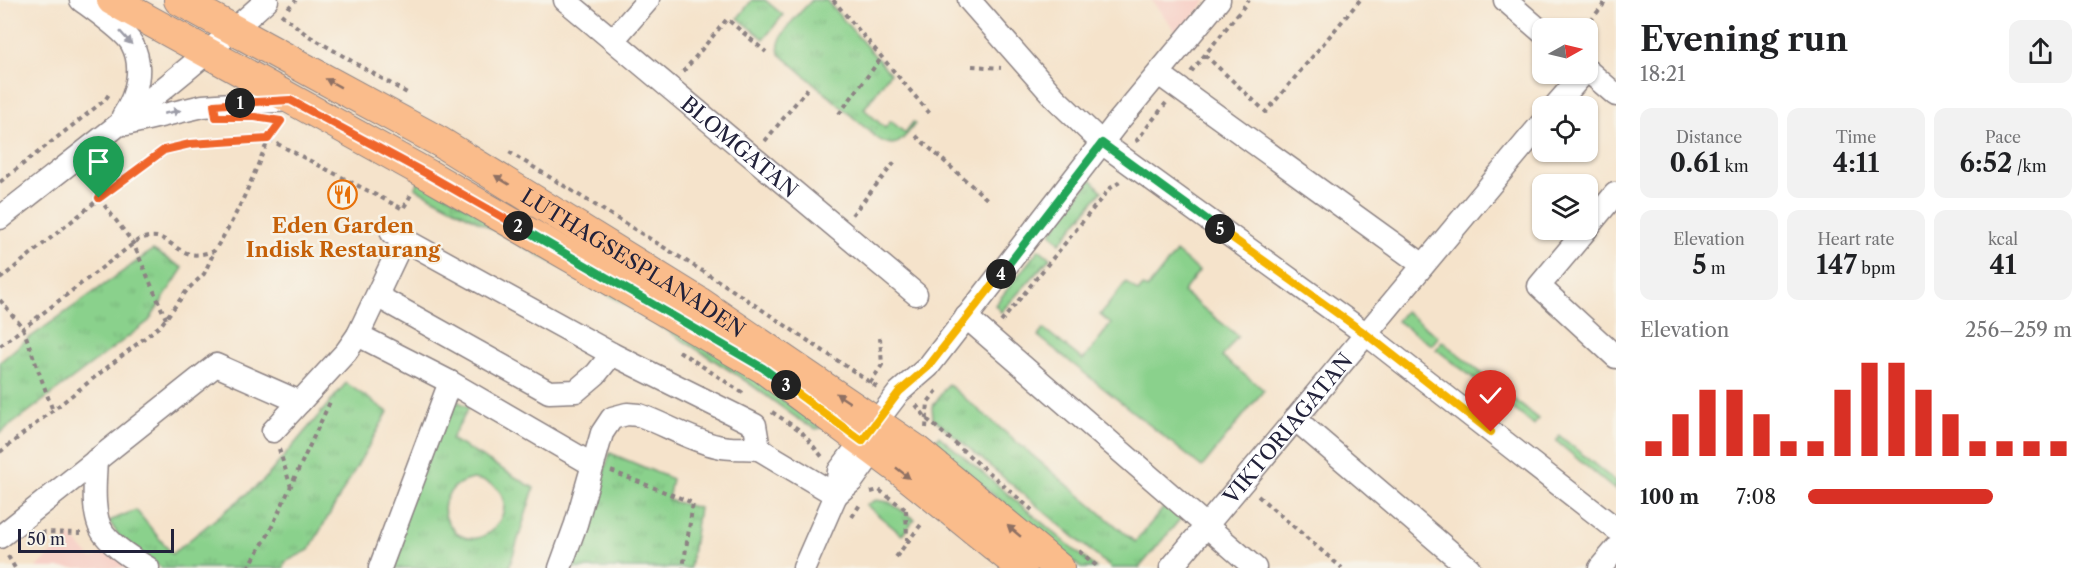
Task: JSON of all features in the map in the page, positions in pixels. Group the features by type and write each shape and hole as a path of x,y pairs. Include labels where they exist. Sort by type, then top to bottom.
{"main road":[{"name":"LUTHAGSESPLANADEN","path":"112,0 207,52 283,116 437,179 875,435 915,448 1065,556"},
{"name":"LUTHAGSESPLANADEN","path":"179,0 440,142 699,302 875,435 1022,568"}],"street":[{"path":"81,0 132,44 138,72 137,86 129,108 116,127"},
{"path":"0,218 236,30 267,0"},
{"name":"BLOMGATAN","path":"565,0 915,294"},
{"path":"613,40 648,0"},
{"path":"969,0 1055,98 1102,143 1366,334 1616,529"},
{"path":"804,568 836,495 839,471 935,375 966,317 1102,143 1219,0"},
{"path":"1505,0 1532,23"},
{"path":"1159,74 1423,265"},
{"path":"1598,79 1616,95"},
{"path":"1564,96 1575,84"},
{"path":"116,127 203,106 283,116"},
{"name":"VIKTORIAGATAN","path":"1171,568 1532,135"},
{"path":"1598,215 1616,195"},
{"path":"273,431 346,352 358,335 377,296 398,236 612,354 754,425 759,449"},
{"path":"1577,240 1539,286 1616,357"},
{"path":"377,296 549,392 576,390 596,374 612,354"},
{"path":"966,317 1255,568"},
{"path":"358,335 450,382 593,465"},
{"path":"3,534 216,365 300,402"},
{"path":"380,568 450,382"},
{"path":"560,568 602,433 612,418 627,414 657,421 713,446 727,449 742,447 759,449 836,495"},
{"path":"1295,419 1469,568"},
{"path":"96,460 97,518 103,533 130,557 148,568"},
{"path":"1600,568 1616,549"}],"path":[{"path":"833,0 932,116"},
{"path":"1205,55 1266,112 1360,0"},
{"path":"1593,18 1607,0"},
{"path":"670,88 727,19 766,52"},
{"path":"839,114 882,57"},
{"path":"972,66 1011,69"},
{"path":"752,157 808,88"},
{"path":"0,182 105,100 110,93"},
{"path":"0,452 149,336 166,319 188,289 204,274 257,168 268,139 283,116"},
{"path":"916,136 989,201"},
{"path":"0,279 99,198 164,150 190,144 268,139 403,209 412,193"},
{"path":"841,231 895,162"},
{"path":"984,332 1002,322 1108,189 1123,180"},
{"path":"404,187 422,198"},
{"path":"99,198 133,243 166,319"},
{"path":"0,346 133,243 148,236 165,238 191,254 214,251"},
{"path":"0,300 23,328 53,411"},
{"path":"871,382 882,365 880,339"},
{"path":"670,345 750,398"},
{"path":"928,420 928,402 935,375"},
{"path":"248,568 268,535 332,398"},
{"path":"916,404 928,420 1036,514"},
{"path":"771,411 801,431 826,461"},
{"path":"273,431 291,487"},
{"path":"593,465 693,503 683,568"},
{"path":"1242,483 1342,568"},
{"path":"863,489 869,493 879,490 930,528"},
{"path":"906,510 908,541"},
{"path":"896,556 923,522"},
{"path":"3,534 103,533"},
{"path":"1065,556 1099,568"}],"shaded area":[{"path":"1151,0 1207,0 1179,35"},
{"path":"71,536 92,559 109,550 131,568 36,568"}],"green space":[{"path":"752,0 765,0 783,15 764,39 738,18"},
{"path":"812,0 826,0 890,73 864,109 885,128 891,121 905,133 913,122 915,124 899,142 890,144 877,138 779,53 780,39 784,32"},
{"path":"420,179 730,360 821,428 816,429 804,423 739,376 614,298 415,188"},
{"path":"1091,179 1102,191 1060,243 1051,233"},
{"path":"1039,249 1050,258 1001,312 995,305"},
{"path":"153,250 183,268 149,321 0,433 0,362 21,344"},
{"path":"1176,252 1199,271 1183,292 1238,336 1222,357 1264,390 1202,467 1038,336 1044,329 1083,360 1111,324 1100,315 1126,282 1138,292 1143,286 1147,289"},
{"path":"1405,311 1438,337 1432,345 1397,321"},
{"path":"1442,341 1538,419 1534,425 1436,349"},
{"path":"346,383 388,412 309,550 285,562 284,568 162,568 123,542 109,521 136,510 172,554 264,480"},
{"path":"948,384 1135,542 1166,505 1181,518 1139,568 1111,568 933,418 932,407"},
{"path":"450,398 469,407 451,439 534,488 509,568 383,568","holes":["473,479 492,485 502,496 504,509 499,521 490,532 478,538 464,537 451,527 446,519 444,511 447,496 458,485"]},
{"path":"939,436 1096,568 1081,568 932,444"},
{"path":"1560,436 1616,482 1616,491 1556,441"},
{"path":"610,453 672,479 668,500 699,508 690,568 573,568"},
{"path":"876,500 889,502 915,519 902,535 866,505"}],"place":[{"name":"Eden Garden Indisk Restaurang","path":"343,194"}],"route":[{"path":"99,198 164,150 178,145 268,139 281,121 255,117 216,117 214,105 290,100 427,174 763,368 862,441 899,392 928,367 1102,143 1366,334 1491,432"}]}
